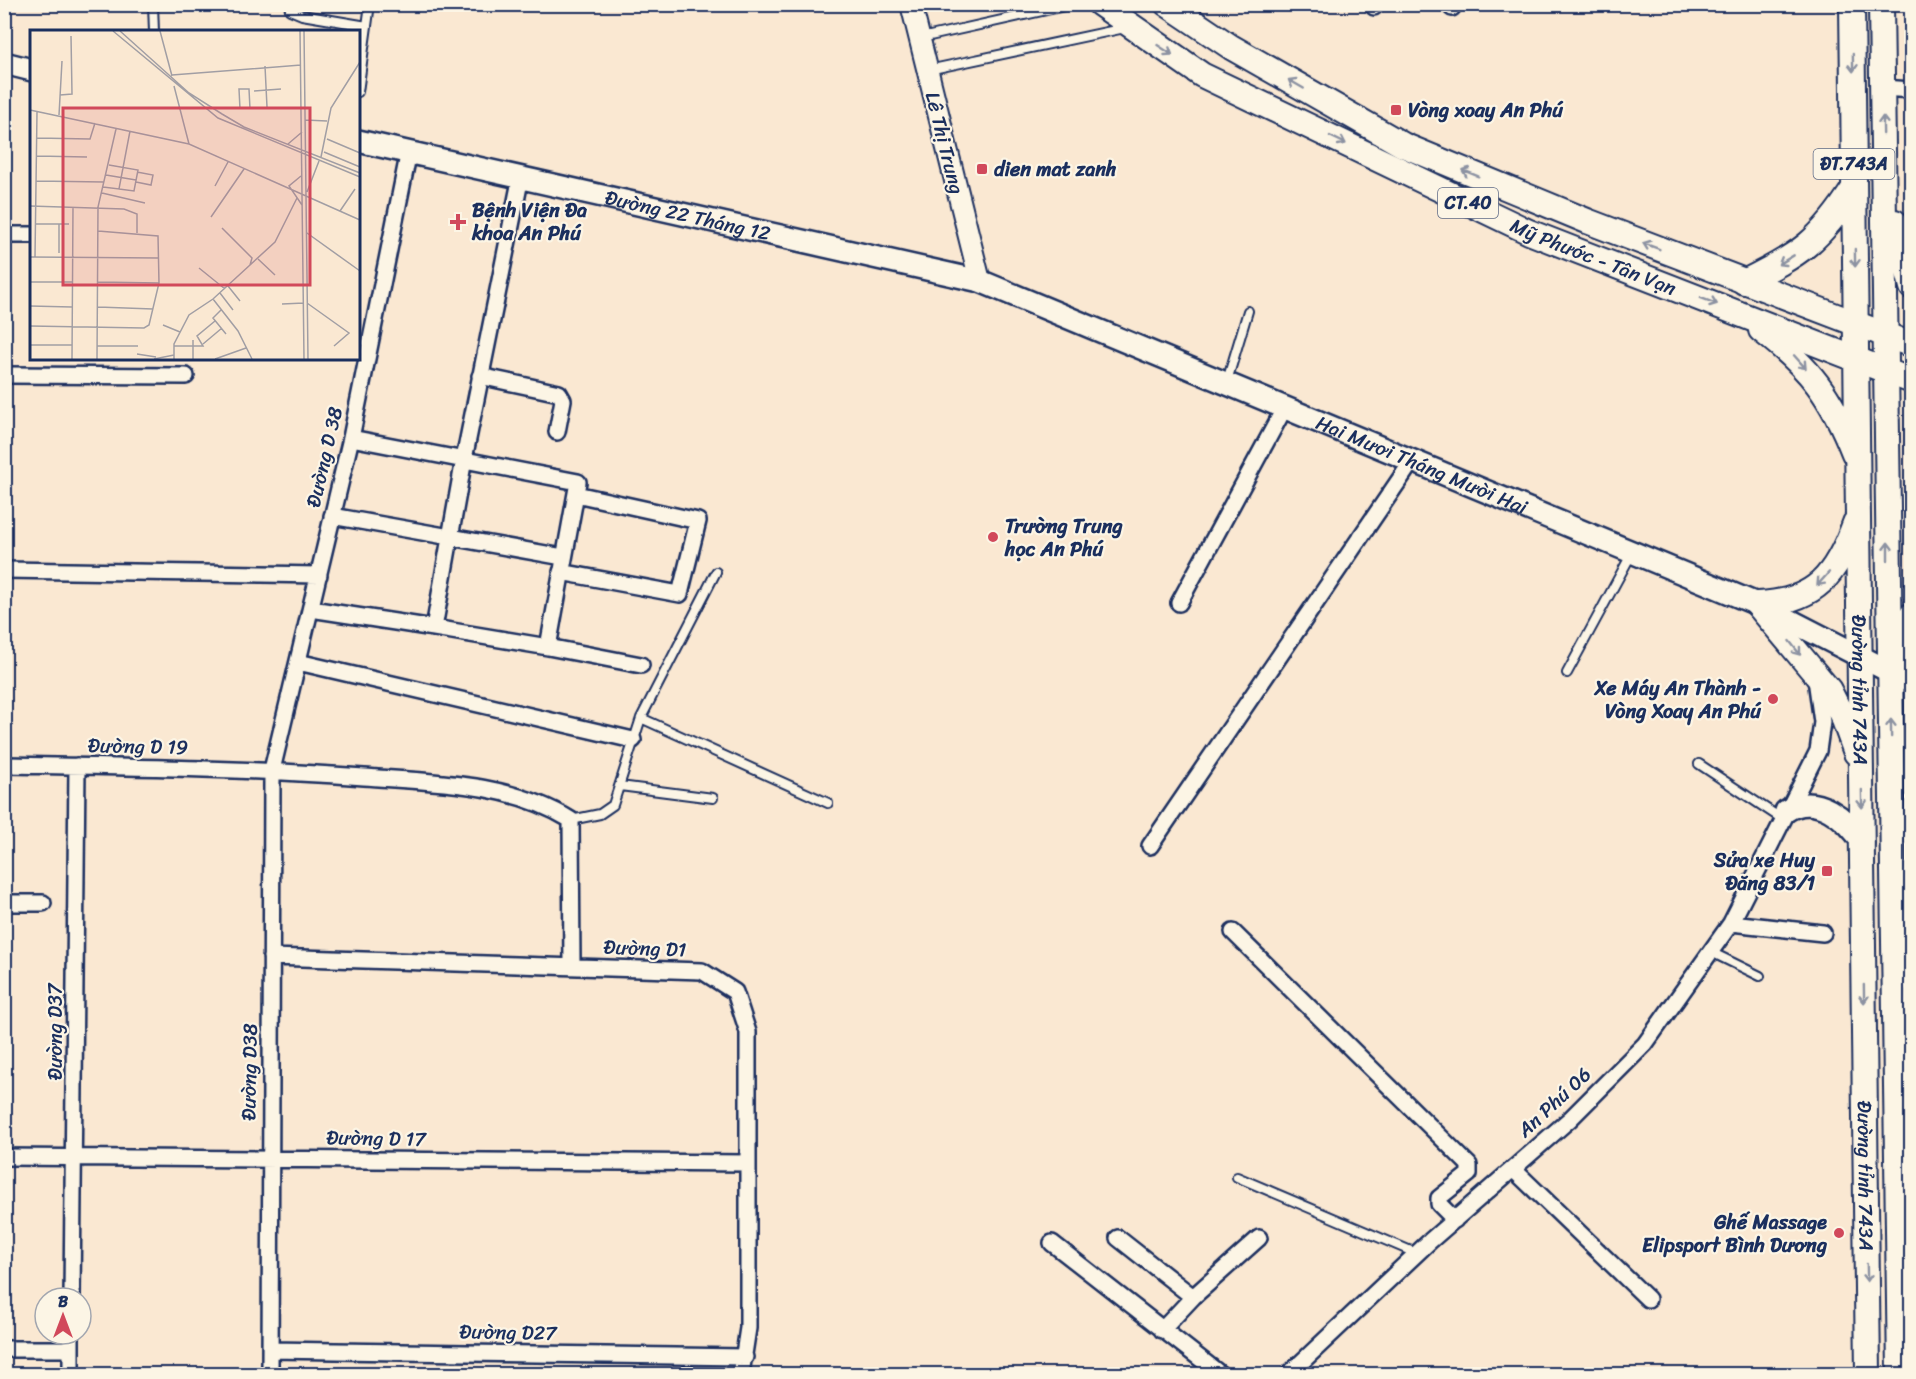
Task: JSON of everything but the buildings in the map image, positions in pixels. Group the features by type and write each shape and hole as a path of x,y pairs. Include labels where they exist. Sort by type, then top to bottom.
{"main road":[{"name":"Mỹ Phước - Tân Vạn","path":"1100,4 1129,27 1202,75 1529,232 1911,381"},
{"name":"Mỹ Phước - Tân Vạn","path":"1167,4 1231,47 1403,145 1587,221 1911,345"},
{"name":"Đường tỉnh 743A","path":"1852,4 1868,1374"},
{"name":"Đường tỉnh 743A","path":"1881,4 1892,763 1903,873 1906,1299 1900,1374"},
{"path":"4,63 30,70"},
{"name":"Đường 22 Tháng 12","path":"360,141 980,281"},
{"path":"1884,156 1903,259 1911,287"},
{"path":"1744,282 1784,262 1824,231 1854,188"},
{"name":"Hai Mươi Tháng Mười Hai","path":"980,281 1757,604 1860,657"},
{"path":"1738,312 1803,364 1828,399 1843,426 1859,466"},
{"path":"1757,604 1794,599 1816,586 1844,551 1859,510"},
{"path":"1888,580 1894,596 1911,619 1890,672"},
{"path":"1757,604 1828,690 1844,720 1862,769"},
{"path":"1860,657 1911,683"},
{"path":"1892,763 1911,742"},
{"path":"1784,815 1796,805 1808,805 1834,812 1851,825 1863,843"}],"street":[{"name":"Lê Thị Trung","path":"911,4 980,281"},
{"path":"1882,88 1911,90"},
{"name":"Đường D 38","path":"272,770 351,438 409,151"},
{"path":"434,628 464,459 521,176"},
{"path":"4,234 30,235"},
{"path":"4,375 186,376"},
{"path":"480,376 559,393 563,400 557,432"},
{"path":"1179,603 1285,407"},
{"path":"351,438 578,482 548,647"},
{"path":"1150,846 1413,460"},
{"path":"332,516 451,537 680,594 698,521 576,494"},
{"path":"4,570 319,575"},
{"path":"311,609 641,664"},
{"path":"298,662 633,740"},
{"name":"An Phú 06","path":"1289,1374 1455,1220 1570,1119 1646,1044 1731,923 1818,751 1821,740 1821,704 1812,670"},
{"name":"Đường D 19","path":"4,765 272,770 475,785 557,811 572,820"},
{"name":"Đường D37","path":"72,1286 77,766"},
{"name":"Đường D38","path":"270,1374 272,770"},
{"path":"572,820 572,967"},
{"path":"4,903 43,903"},
{"path":"1731,923 1823,933"},
{"path":"1233,932 1469,1165 1469,1174 1439,1198 1439,1204 1455,1220"},
{"name":"Đường D1","path":"271,957 702,971 735,992 748,1032 747,1328 741,1374"},
{"name":"Đường D 17","path":"4,1157 747,1163"},
{"path":"1513,1169 1648,1299"},
{"path":"1118,1238 1193,1297"},
{"path":"1162,1330 1193,1297 1259,1238"},
{"path":"1052,1243 1220,1374"},
{"path":"4,1349 33,1346"},
{"path":"71,1346 71,1374"},
{"name":"Đường D27","path":"270,1350 745,1357"}],"lane":[{"path":"153,4 154,30"},
{"path":"289,4 290,10 302,15 367,26"},
{"path":"360,77 370,4"},
{"path":"920,38 1074,4"},
{"path":"927,70 1129,27"},
{"path":"1227,382 1248,311"},
{"path":"1567,673 1632,553"},
{"path":"572,820 600,814 613,805 641,718 716,572"},
{"path":"641,718 828,803"},
{"path":"1698,764 1784,815"},
{"path":"620,786 713,798"},
{"path":"1711,952 1760,976"},
{"path":"1237,1177 1418,1254"}],"place":[{"name":"Vòng xoay An Phú","path":"1396,110"},
{"name":"dien mat zanh","path":"982,169"},
{"name":"Bệnh Viện Đa khoa An Phú","path":"458,222"},
{"name":"Trường Trung học An Phú","path":"993,537"},
{"name":"Xe Máy An Thành - Vòng Xoay An Phú","path":"1773,699"},
{"name":"Sửa xe Huy Đăng 83/1","path":"1827,871"},
{"name":"Ghế Massage Elipsport Bình Dương","path":"1839,1233"}]}
